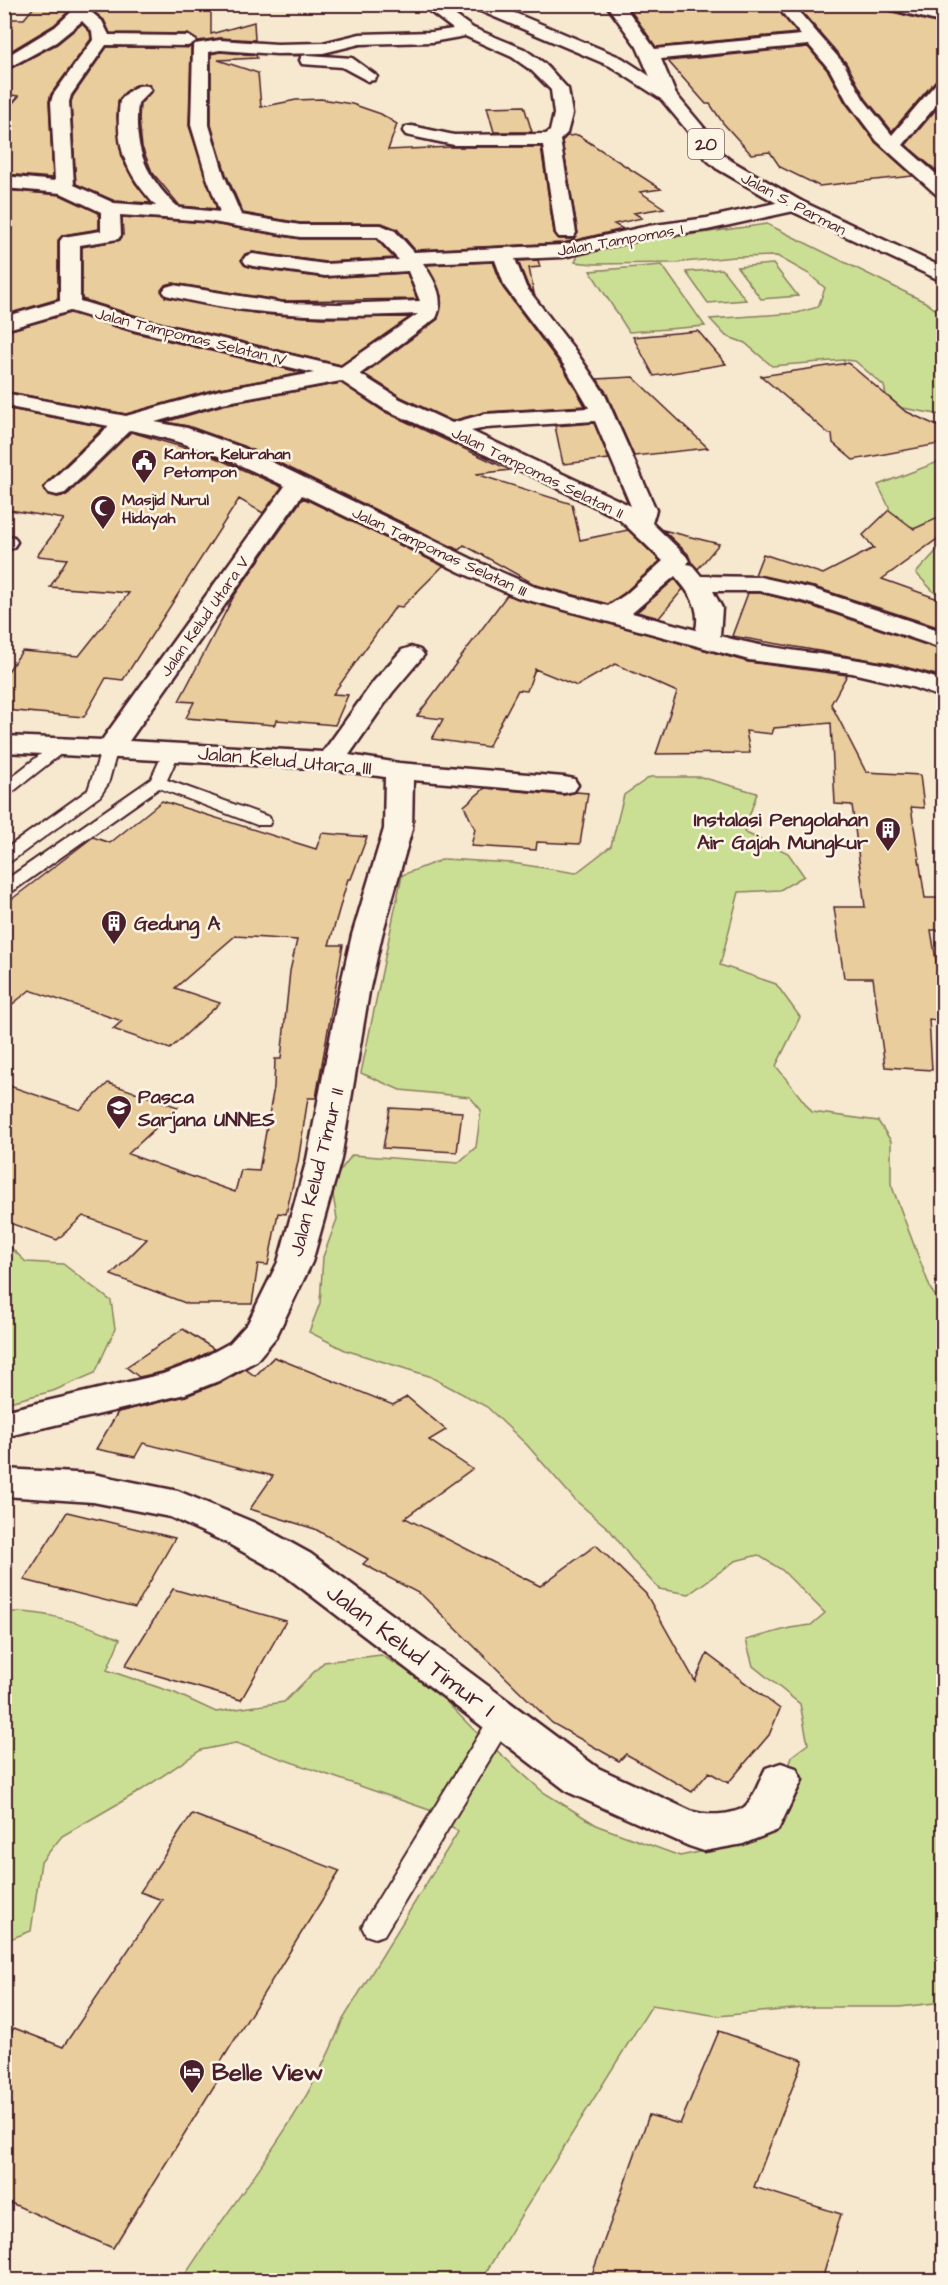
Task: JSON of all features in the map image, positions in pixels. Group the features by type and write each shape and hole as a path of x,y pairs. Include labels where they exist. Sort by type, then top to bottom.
{"main road":[{"path":"412,132 454,140 551,139 558,133 563,114 559,89 538,67 518,53 467,31 428,4"},
{"name":"Jalan S. Parman","path":"477,4 616,62 667,96 718,160 794,206 944,276"},
{"path":"614,4 650,55 667,96"},
{"path":"783,4 838,68 856,101 883,137 944,191"},
{"path":"888,4 944,18"},
{"path":"4,66 41,44 85,9 102,29 102,40 62,95 60,102 65,188"},
{"path":"232,219 215,175 201,125 201,48 220,45 272,49 323,48 360,39 432,37 467,31"},
{"path":"650,55 815,39"},
{"path":"102,40 188,41"},
{"path":"272,49 272,56 279,60 346,62 368,76"},
{"path":"892,146 944,85"},
{"path":"142,90 129,101 126,133 129,151 159,201 173,212"},
{"path":"551,139 566,233"},
{"path":"4,182 65,188 110,209 173,212 232,219 300,231 374,230 387,233 410,261 427,291 431,307 426,318 345,374 220,397 125,423 57,488"},
{"name":"Jalan Tampomas I","path":"253,260 325,270 504,253 585,248 648,232 707,224 794,206"},
{"path":"70,304 70,241 111,236 110,209"},
{"path":"504,253 505,266 520,295 554,336 593,392 644,510 640,524"},
{"path":"173,291 246,305 298,310 431,307"},
{"name":"Jalan Tampomas Selatan IV","path":"4,324 70,304 141,326 345,374"},
{"name":"Jalan Tampomas Selatan II","path":"345,374 392,404 543,472 626,513 640,524 696,583 710,607 712,622 706,639"},
{"name":"Jalan Tampomas Selatan III","path":"4,399 190,437 235,453 526,592 748,652 852,665 942,689"},
{"path":"451,430 485,421 603,414"},
{"name":"Jalan Kelud Utara V","path":"110,748 298,484"},
{"path":"610,616 634,600 677,561"},
{"path":"696,583 760,584 813,596 944,641"},
{"path":"331,761 382,687 411,655"},
{"name":"Jalan Kelud Utara III","path":"4,744 331,761 399,771 564,785"},
{"name":"Jalan Kelud Timur II","path":"4,1424 172,1385 208,1371 243,1352 263,1329 295,1262 324,1159 354,992 367,935 398,829 399,771"},
{"name":"Jalan Kelud Timur I","path":"4,1482 93,1488 178,1505 241,1533 297,1564 583,1780 704,1834 743,1827 763,1818 781,1780"}],"lane":[{"path":"4,790 36,768 61,746"},
{"path":"4,858 94,793 100,784 110,748"},
{"path":"4,889 157,782 163,774 172,751"},
{"path":"157,782 263,821"},
{"path":"375,1927 502,1719"}],"green space":[{"path":"767,224 925,302 943,315 943,415 902,408 886,395 884,386 855,361 772,366 745,343 726,336 710,319 797,313 818,307 825,288 809,274 777,256 734,257 673,263 594,264 575,262 579,253 636,237 681,236"},
{"path":"773,264 798,296 761,299 737,267"},
{"path":"662,265 705,326 629,332 590,271"},
{"path":"722,269 746,300 708,303 686,272"},
{"path":"943,460 943,541 933,532 905,525 889,511 878,485"},
{"path":"943,544 943,594 934,592 916,573"},
{"path":"650,777 701,777 757,793 744,832 788,853 804,876 780,890 739,892 720,965 776,984 800,1017 776,1066 812,1112 878,1121 891,1141 891,1184 931,1290 943,1307 943,2002 900,2007 815,2007 718,2016 652,2005 481,2280 187,2280 185,2275 292,2120 328,2054 342,2021 458,1832 435,1812 236,1743 201,1750 140,1791 62,1836 41,1862 31,1931 5,1941 4,1613 47,1615 79,1623 120,1639 107,1670 175,1693 216,1712 284,1702 324,1662 381,1655 427,1682 474,1730 543,1792 598,1826 680,1856 733,1845 784,1785 792,1756 808,1744 800,1704 753,1666 746,1640 811,1625 825,1613 782,1570 758,1555 735,1561 689,1594 659,1589 634,1562 610,1530 575,1500 527,1445 487,1407 429,1376 345,1350 309,1332 320,1303 323,1257 337,1219 331,1183 352,1155 458,1163 476,1147 481,1110 470,1097 400,1090 361,1073 402,875 444,859 512,863 576,873 611,846 624,795"},
{"path":"4,1241 26,1262 63,1264 111,1301 115,1329 95,1373 53,1391 5,1403"}],"building":[{"path":"103,4 211,4 211,34 254,22 255,40 220,38 198,41 188,34 110,33 104,20 94,12 102,10"},
{"path":"626,4 773,4 797,33 656,47"},
{"path":"795,4 878,4 881,9 944,25 944,78 936,80 892,131 866,99 846,63"},
{"path":"34,7 71,9 54,25 4,55 4,19 24,19"},
{"path":"82,24 90,32 91,39 51,94 49,101 53,178 4,174 4,113 19,96 4,94 4,72 57,44"},
{"path":"107,47 191,47 189,126 217,209 180,206 152,172 142,147 139,119 140,104 153,90 148,84 135,85 124,93 118,101 117,117 122,159 135,183 151,203 115,201 76,184 71,102"},
{"path":"808,47 828,71 845,102 875,142 913,176 819,186 780,167 770,152 751,154 723,123 710,104 706,104 668,61"},
{"path":"220,52 256,55 257,58 218,60 258,73 261,107 296,100 321,99 352,104 381,114 397,124 388,150 541,147 554,233 559,239 573,239 578,233 562,141 567,136 578,135 661,189 640,192 664,208 634,213 642,218 614,224 623,229 563,243 415,250 397,229 382,223 300,223 243,213 226,174 211,125 211,54"},
{"path":"944,100 944,173 939,173 906,145"},
{"path":"524,106 532,132 494,132 487,107"},
{"path":"4,190 60,195 99,213 99,229 63,235 58,240 58,299 4,315"},
{"path":"122,217 207,223 300,239 376,239 394,258 325,262 253,252 245,254 241,260 244,265 252,268 325,278 407,273 417,299 283,301 173,283 165,285 161,290 165,297 260,314 322,318 410,317 341,365 147,319 82,299 82,247 120,240 123,235"},
{"path":"538,260 540,267 529,268 534,293 528,286 518,261"},
{"path":"493,262 503,288 564,369 585,406 485,412 452,421 401,397 364,374 438,319 441,296 427,265"},
{"path":"70,313 132,332 303,373 219,388 126,414 4,391 4,332"},
{"path":"698,331 726,364 654,376 633,337"},
{"path":"848,363 905,411 944,429 944,443 853,460 833,443 832,434 829,434 761,376"},
{"path":"633,377 708,448 634,456 606,392 597,379"},
{"path":"341,383 383,411 510,470 476,474 572,504 580,540 628,530 660,561 608,604 536,585 464,545 459,550 244,446 188,426 165,422 223,405"},
{"path":"4,408 104,427 47,482 43,488 48,495 58,497 67,495 131,432 209,455 282,487 263,513 239,499 123,680 106,678 84,717 4,710 4,677 22,651 79,656 129,593 50,587 67,559 37,556 64,519 4,509"},
{"path":"594,423 609,459 563,464 555,426"},
{"path":"303,498 443,566 402,607 396,606 333,694 348,695 335,725 277,720 274,725 186,718 194,702 179,701 234,596"},
{"path":"889,510 914,529 940,517 944,523 944,534 882,579 944,601 944,629 814,587 755,575 763,554 823,574 874,548 863,535"},
{"path":"663,530 719,544 698,569 691,562 688,554"},
{"path":"675,579 683,589 659,618 637,612"},
{"path":"748,593 760,593 805,604 944,651 944,677 889,663 732,636"},
{"path":"507,595 748,662 847,675 831,704 866,772 920,775 924,808 911,807 925,898 944,898 944,930 931,930 944,1009 944,1021 929,1019 932,1070 885,1067 873,978 844,978 834,907 865,907 852,805 835,804 831,723 774,728 772,734 746,731 750,753 656,754 677,692 615,664 577,686 535,669 527,691 518,690 488,747 432,739 443,719 417,716"},
{"path":"485,788 564,795 576,792 588,793 580,844 537,842 536,850 471,846 475,829 464,806"},
{"path":"162,801 316,849 322,833 367,837 351,879 348,879 329,945 343,945 316,1098 308,1098 298,1162 286,1214 278,1213 268,1265 258,1264 252,1304 188,1304 111,1275 147,1239 83,1216 57,1240 4,1221 4,1084 80,1110 108,1083 178,1107 128,1154 235,1192 241,1170 259,1171 274,1087 275,1059 281,1059 290,971 297,940 235,936 175,988 220,1003 170,1049 113,1029 122,1021 30,990 4,1011 4,905 93,837 110,843"},
{"path":"390,1108 462,1112 457,1152 383,1148"},
{"path":"183,1329 214,1349 194,1360 162,1372 139,1377 126,1367"},
{"path":"274,1357 393,1405 407,1397 446,1430 429,1440 472,1469 405,1518 540,1586 596,1545 646,1594 695,1681 707,1654 780,1709 769,1735 728,1783 709,1772 692,1792 626,1754 619,1761 552,1723 422,1595 363,1564 368,1559 315,1529 250,1509 273,1476 143,1443 135,1457 96,1449 118,1412 186,1396 222,1382 245,1369 255,1376"},
{"path":"67,1512 175,1538 135,1608 24,1580"},
{"path":"173,1589 286,1621 241,1700 125,1666"},
{"path":"192,1814 340,1871 214,2073 221,2075 113,2248 4,2200 4,2044 14,2028 63,2047 162,1900 140,1892"},
{"path":"719,2031 803,2060 754,2187 841,2214 822,2280 590,2280 649,2115 680,2124"}],"place":[{"name":"Kantor Kelurahan Petompon","path":"144,485"},
{"name":"Masjid Nurul Hidayah","path":"103,531"},
{"name":"Instalasi Pengolahan Air Gajah Mungkur","path":"888,853"},
{"name":"Gedung A","path":"114,946"},
{"name":"Pasca Sarjana UNNES","path":"119,1131"},
{"name":"Belle View","path":"192,2095"}]}
